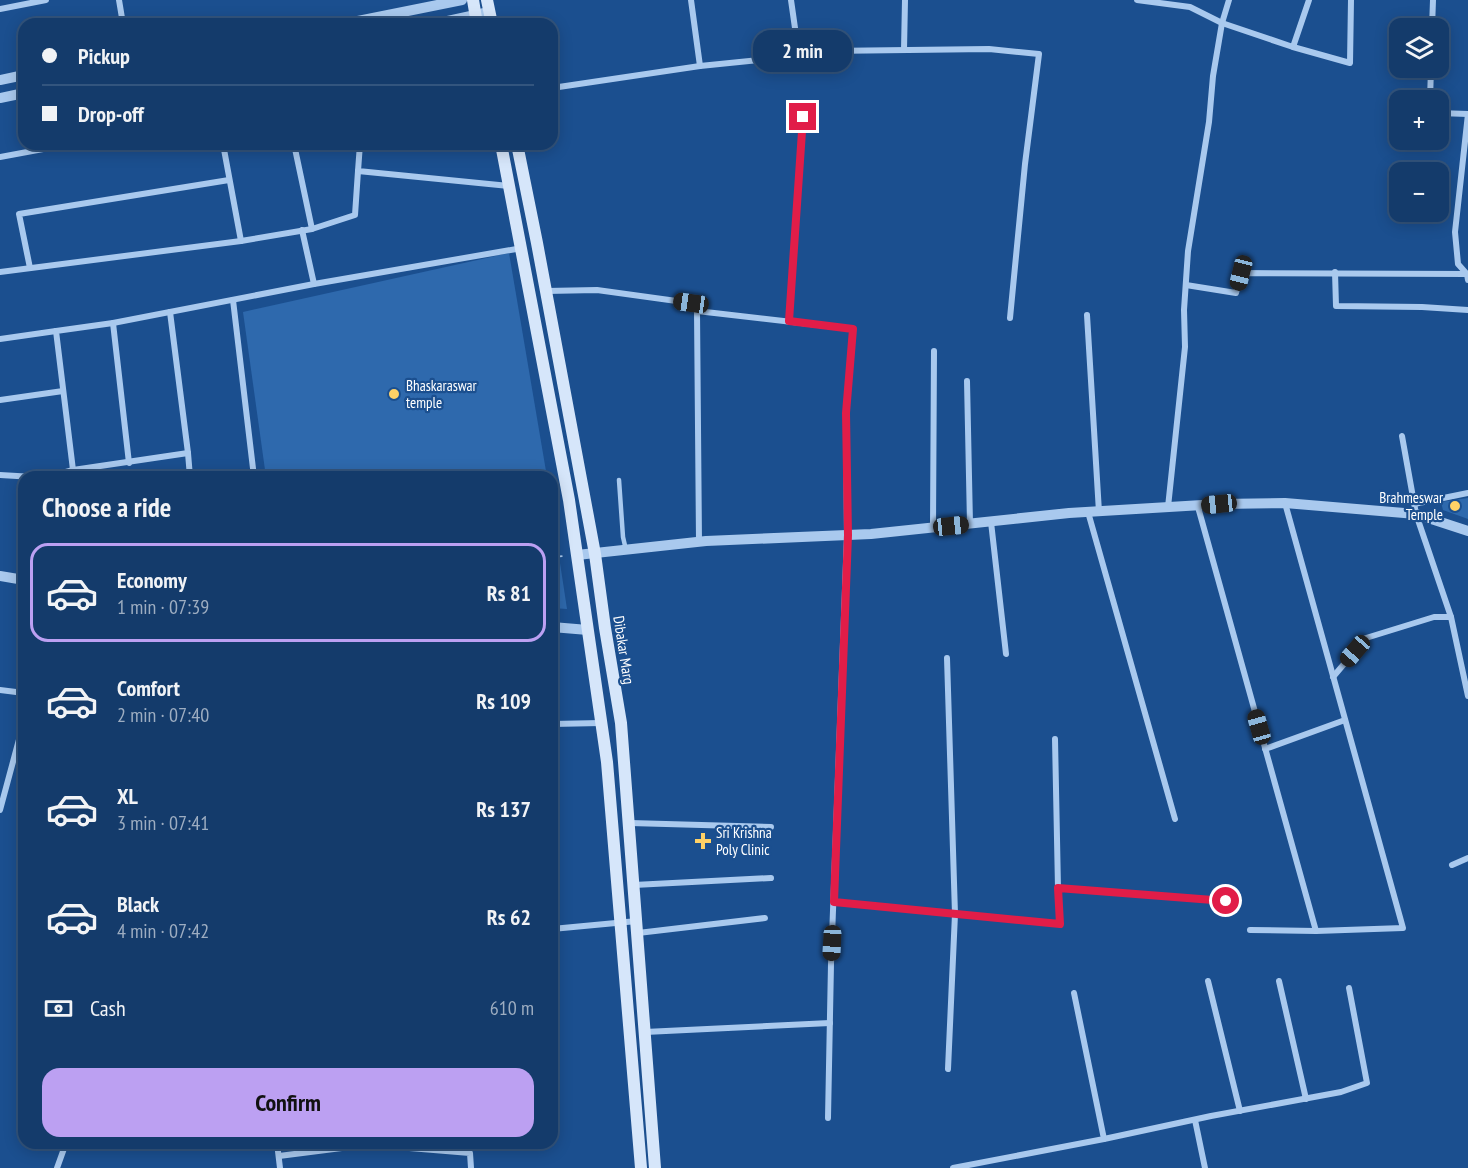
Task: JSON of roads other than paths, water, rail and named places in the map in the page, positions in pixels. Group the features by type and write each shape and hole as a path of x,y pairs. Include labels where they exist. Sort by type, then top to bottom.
{"main road":[{"path":"473,0 476,18"},
{"path":"502,150 569,500 607,762 641,1168"},
{"name":"Dibakar Marg","path":"518,150 595,554 621,723 656,1168"}],"street":[{"path":"0,9 46,0"},
{"path":"119,0 122,18"},
{"path":"387,18 462,0"},
{"path":"691,0 700,66"},
{"path":"791,0 799,56"},
{"path":"904,50 905,0"},
{"path":"1137,0 1190,7 1222,23 1350,63 1351,0"},
{"path":"1168,507 1185,347 1188,251 1209,122 1213,76 1222,23 1229,0"},
{"path":"1293,47 1309,0"},
{"path":"1432,18 1433,0"},
{"path":"558,87 700,66 826,51 989,49 1039,54 1025,164 1010,318"},
{"path":"0,80 18,76"},
{"path":"0,98 18,94"},
{"path":"1449,113 1468,114 1455,232 1458,264 1468,277"},
{"path":"789,321 803,117"},
{"path":"0,157 38,150"},
{"path":"224,150 241,241"},
{"path":"295,150 312,229"},
{"path":"0,272 241,241 312,229 355,215 360,150"},
{"path":"358,171 509,186"},
{"path":"30,268 19,214 229,180"},
{"path":"302,230 314,284"},
{"path":"0,339 113,323 314,284 522,248"},
{"path":"1186,285 1236,293 1241,273 1335,272 1468,277"},
{"path":"1335,272 1336,306 1468,310"},
{"path":"546,291 597,290 691,303 697,311 699,542"},
{"path":"232,300 253,471"},
{"path":"697,311 853,329 846,413 848,535 828,1118"},
{"path":"170,312 190,471"},
{"path":"1087,315 1094,512 1175,819"},
{"path":"113,323 129,463"},
{"path":"56,331 73,470"},
{"path":"933,528 934,351"},
{"path":"967,381 970,524"},
{"path":"0,400 63,391"},
{"path":"1402,436 1415,509 1451,617 1468,696"},
{"path":"69,471 188,453"},
{"path":"0,475 18,476"},
{"path":"577,555 699,542 848,535 1168,507 1285,503 1415,509 1468,493"},
{"path":"1250,930 1316,931 1404,928 1285,503"},
{"path":"1198,507 1316,931"},
{"path":"1415,509 1468,531"},
{"path":"992,522 1006,654"},
{"path":"0,576 18,579"},
{"path":"1333,677 1366,638 1434,617 1451,617"},
{"path":"558,628 588,630"},
{"path":"947,658 955,914 948,1069"},
{"path":"0,690 18,692"},
{"path":"1265,748 1345,720"},
{"path":"558,724 601,723"},
{"path":"834,902 1060,924 1055,739"},
{"path":"0,810 18,743"},
{"path":"630,823 771,827"},
{"path":"1452,865 1468,858"},
{"path":"634,885 771,878"},
{"path":"1058,888 1226,901"},
{"path":"558,929 620,924 638,927 765,918"},
{"path":"1208,981 1240,1111"},
{"path":"1279,981 1306,1099"},
{"path":"953,1168 1341,1092 1367,1083 1349,988"},
{"path":"1074,993 1104,1139"},
{"path":"645,1032 830,1023"},
{"path":"1195,1119 1205,1168"},
{"path":"57,1168 64,1149"},
{"path":"278,1149 280,1168"},
{"path":"279,1156 334,1149"},
{"path":"427,1149 470,1153 471,1168"}],"lane":[{"path":"619,480 626,550"}],"place":[{"name":"Bhaskaraswar temple","path":"394,394"},
{"name":"Brahmeswar Temple","path":"1455,506"},
{"name":"Sri Krishna Poly Clinic","path":"703,841"}]}
